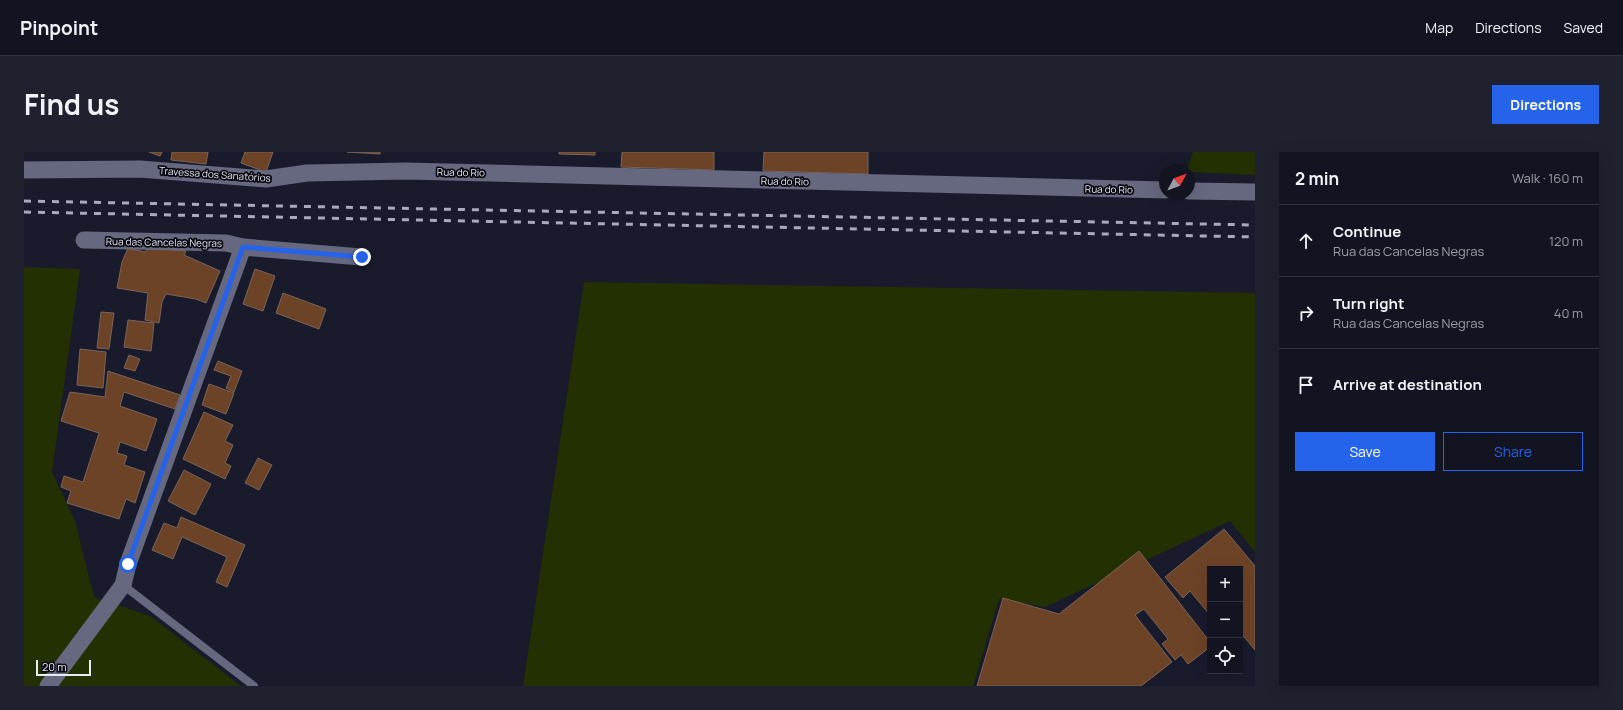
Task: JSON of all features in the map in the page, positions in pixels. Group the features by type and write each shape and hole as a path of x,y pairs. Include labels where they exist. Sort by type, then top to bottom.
{"street":[{"name":"Travessa dos Sanatórios","path":"24,170 140,169 266,179 307,174 406,171"},
{"name":"Rua do Rio","path":"406,171 1159,190"},
{"path":"1195,191 1255,192"},
{"name":"Rua das Cancelas Negras","path":"84,240 226,243 243,247 362,257"},
{"path":"48,686 123,585 128,564 243,247"}],"lane":[{"path":"123,585 254,686"}],"green space":[{"path":"1193,152 1255,152 1255,175 1195,172 1195,164 1189,164"},
{"path":"24,267 80,269 52,472 75,521 94,597 150,616 241,686 24,686"},
{"path":"584,282 1255,293 1255,552 1230,521 1045,607 999,599 973,686 523,686"}],"building":[{"path":"149,152 162,152 160,156"},
{"path":"172,152 208,152 206,164 171,160"},
{"path":"245,152 273,152 266,172 241,163"},
{"path":"347,152 380,152 380,154"},
{"path":"559,152 595,152 595,155 559,154"},
{"path":"622,152 714,152 714,170 621,167"},
{"path":"764,152 868,152 868,174 763,171"},
{"path":"128,248 145,252 149,248 186,251 184,255 220,271 206,303 196,299 166,294 162,302 159,323 145,320 148,293 117,288 122,262"},
{"path":"255,269 275,276 263,311 243,304"},
{"path":"283,293 326,309 319,329 276,313"},
{"path":"101,312 114,313 109,349 97,348"},
{"path":"128,320 154,323 151,351 124,347"},
{"path":"80,349 106,352 103,388 77,385"},
{"path":"129,355 140,359 135,371 124,368"},
{"path":"218,361 242,371 234,392 226,388 231,376 214,370"},
{"path":"108,371 180,395 175,409 124,392 120,406 157,419 146,451 120,442 117,453 127,456 124,465 145,472 135,503 126,499 119,519 67,503 71,491 61,487 64,476 83,482 99,433 61,421 70,392 105,397"},
{"path":"209,384 234,393 226,414 202,405"},
{"path":"204,412 233,425 225,441 233,445 225,463 231,466 225,479 183,459"},
{"path":"258,458 272,465 259,490 245,483"},
{"path":"184,470 211,484 195,515 168,501"},
{"path":"181,517 245,545 227,587 216,582 227,557 182,537 173,559 152,550 164,523 177,528"},
{"path":"1224,529 1255,566 1255,650 1243,636 1243,566 1207,566 1207,611 1190,591 1183,598 1165,577"},
{"path":"1139,551 1207,638 1207,649 1188,664 1181,655 1175,660 1162,644 1168,639 1144,609 1135,615 1172,662 1141,686 977,686 1003,598 1059,614"}],"railway":[{"path":"24,201 1255,225"},
{"path":"24,212 1255,237"}],"route":[{"path":"128,564 243,247 362,257"}]}
